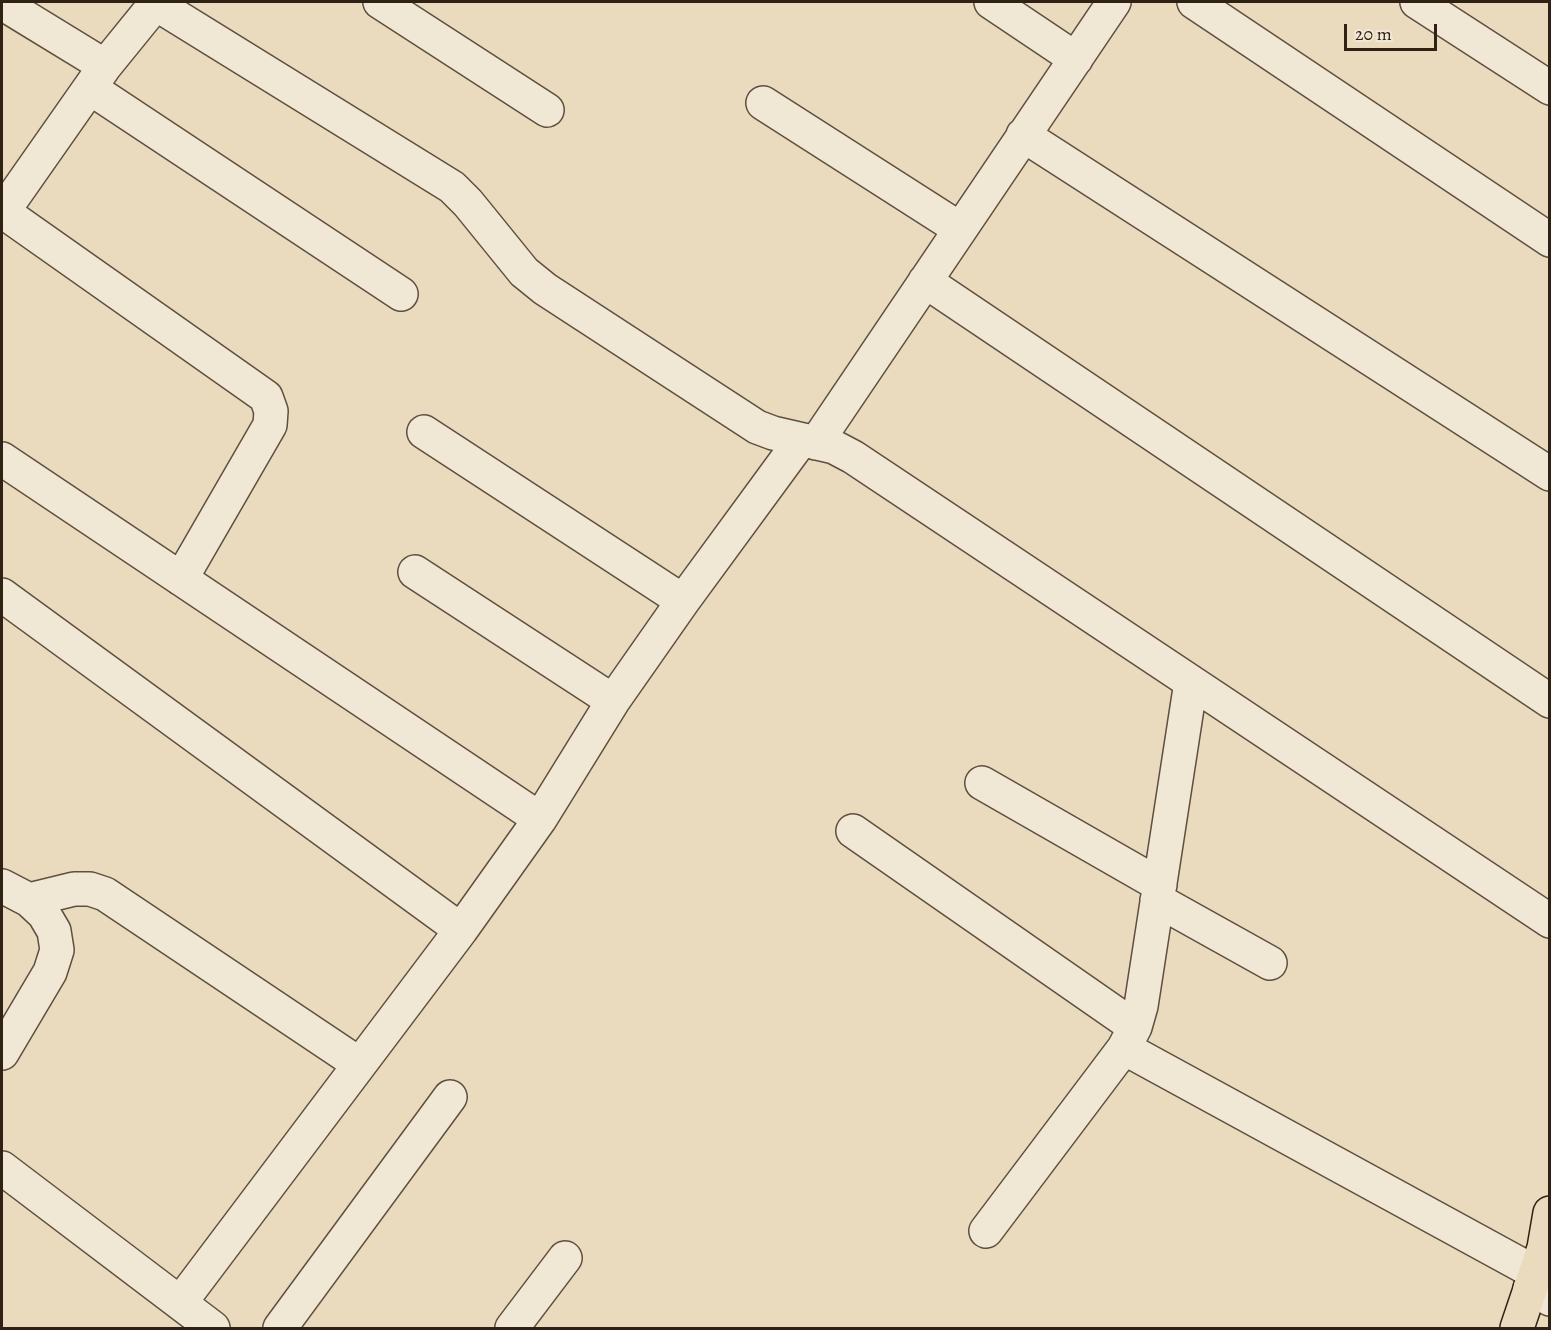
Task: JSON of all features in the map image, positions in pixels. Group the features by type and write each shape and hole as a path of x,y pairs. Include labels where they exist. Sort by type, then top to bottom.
{"main road":[{"path":"1517,1329 1539,1287 1550,1213"}],"street":[{"path":"380,2 547,110"},
{"path":"991,2 1076,59"},
{"path":"180,1314 359,1064 461,930 540,819 613,702 683,601 809,441 925,281 1114,2"},
{"path":"1194,2 1550,240"},
{"path":"1417,2 1550,88"},
{"path":"2,3 98,77 401,294"},
{"path":"181,579 270,425 271,411 266,397 2,212 98,77 156,3 452,187 468,203 524,272 544,288 757,427 834,447 853,457 1550,921"},
{"path":"763,103 960,230"},
{"path":"1023,135 1550,474"},
{"path":"925,281 1550,700"},
{"path":"424,432 683,601"},
{"path":"2,459 540,819"},
{"path":"415,572 613,702"},
{"path":"2,595 461,930"},
{"path":"986,1231 1130,1037 1141,1006 1191,682"},
{"path":"982,783 1270,963"},
{"path":"854,831 1130,1037 1539,1287"},
{"path":"15,893 90,890 105,894 359,1064"},
{"path":"2,1053 50,972 57,950 54,931 44,914 15,893"},
{"path":"280,1329 450,1097"},
{"path":"2,1168 180,1314 213,1329"},
{"path":"512,1329 565,1258"}]}
